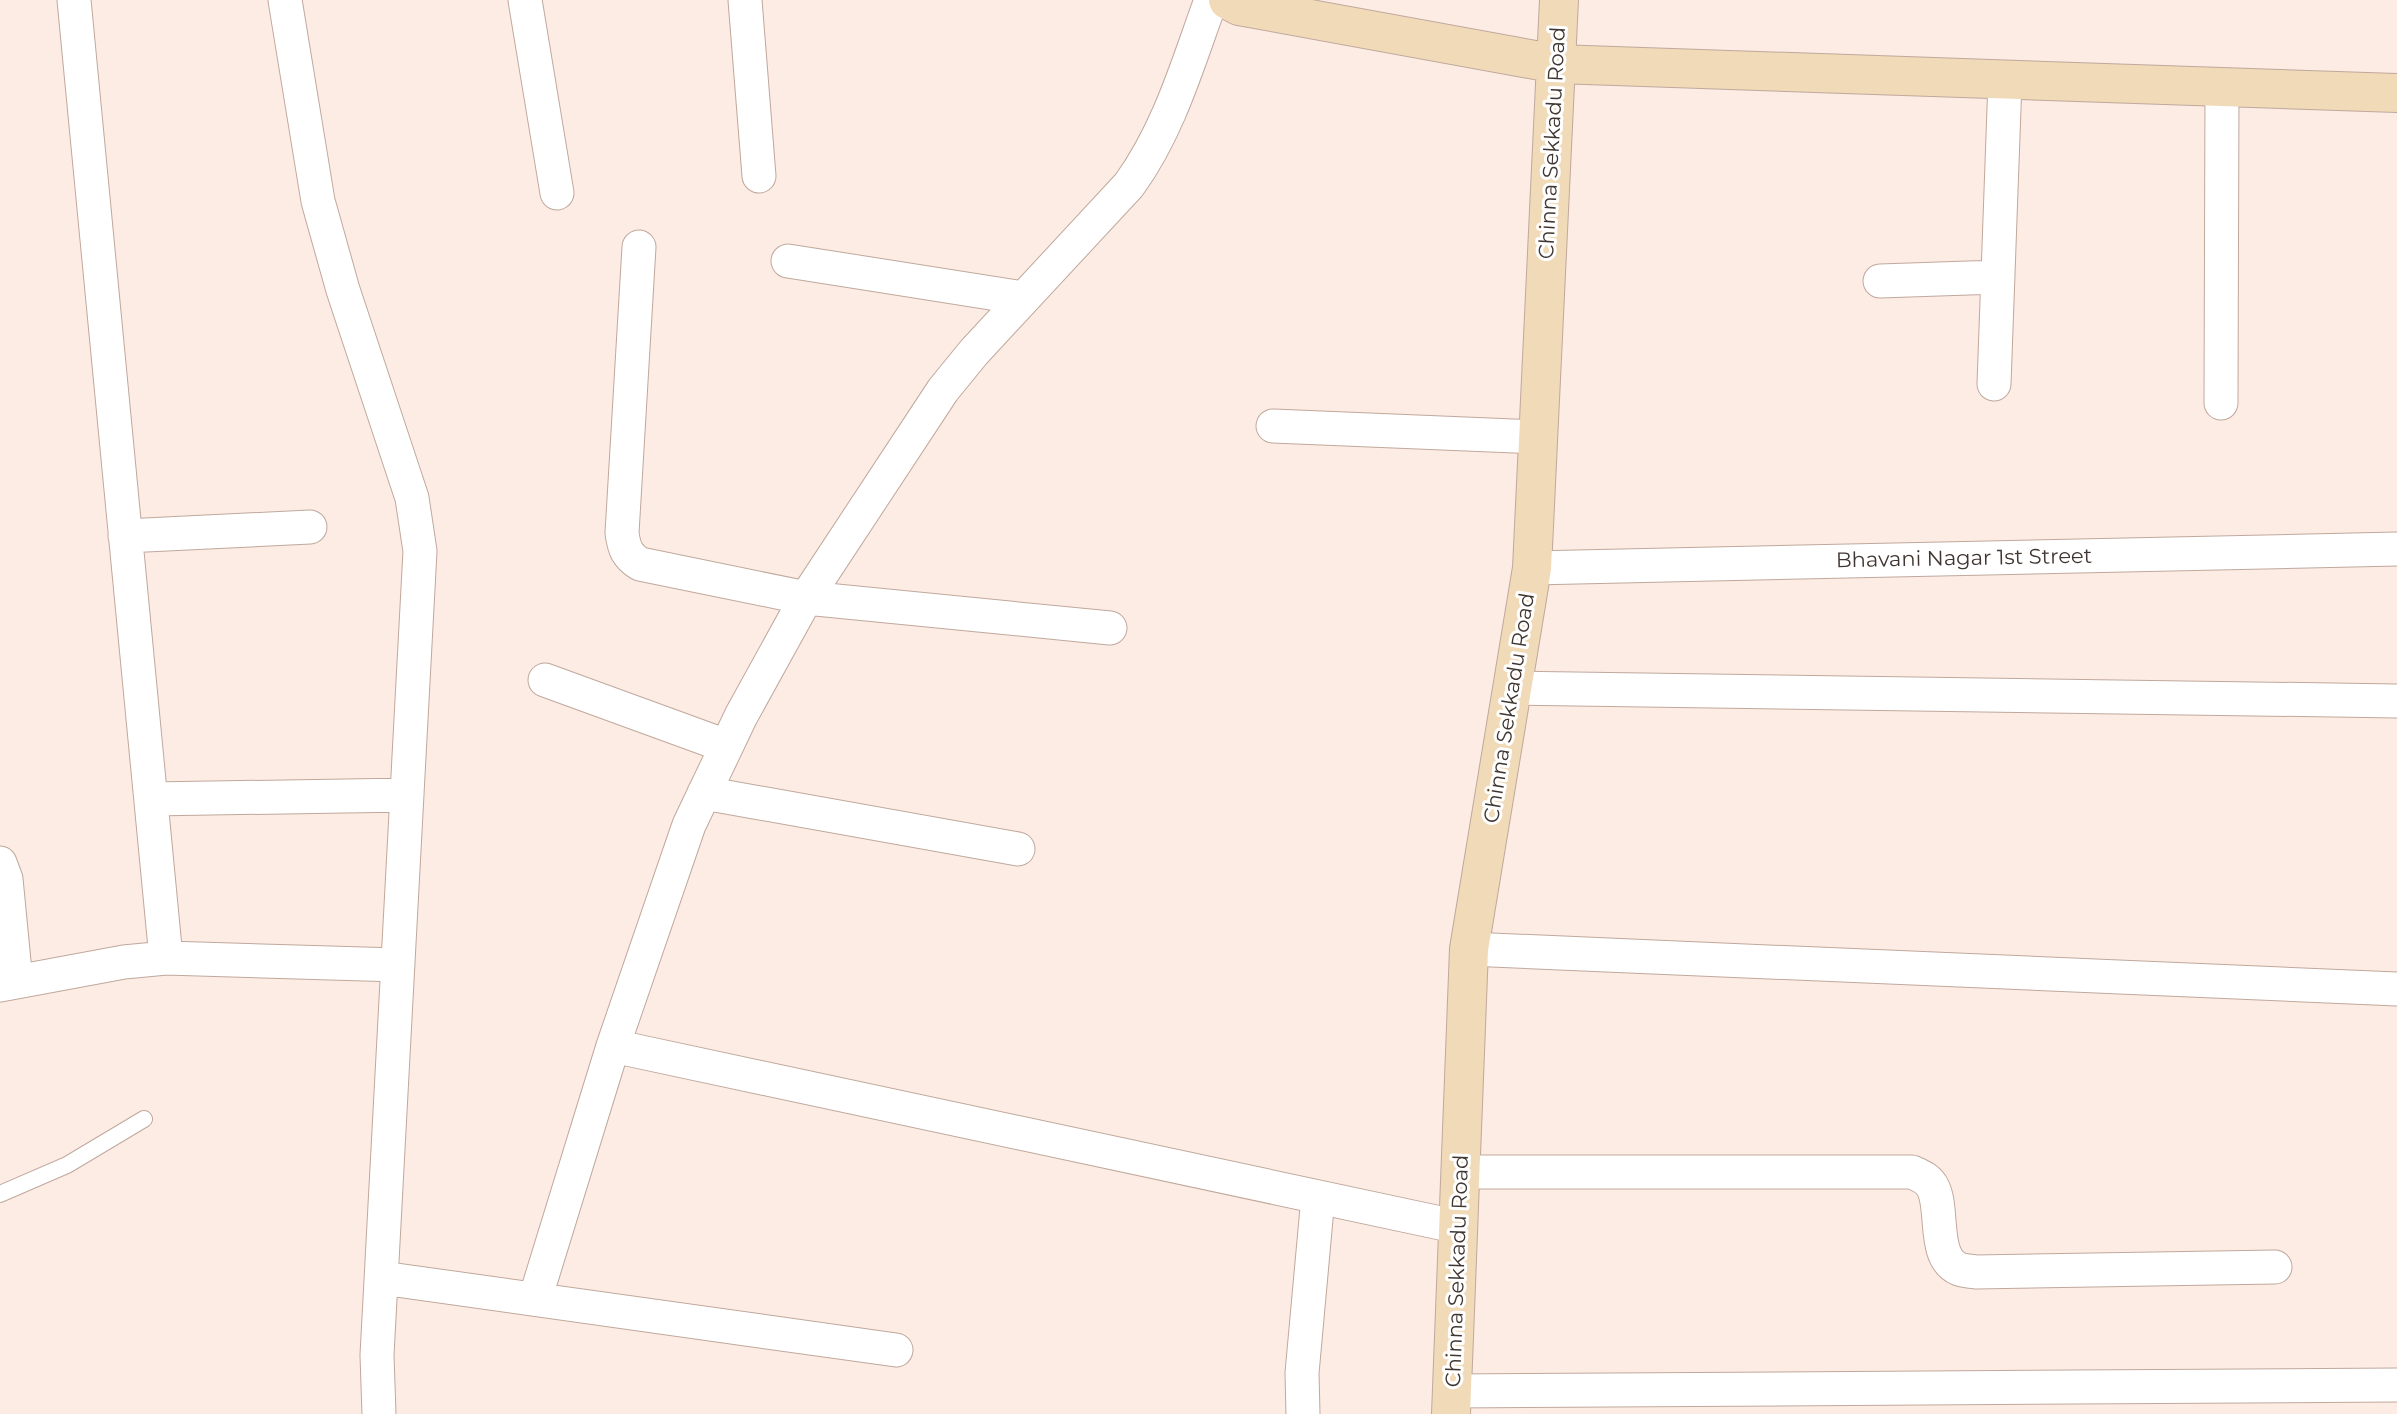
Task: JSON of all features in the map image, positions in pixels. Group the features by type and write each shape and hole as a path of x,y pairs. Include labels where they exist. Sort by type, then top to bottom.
{"street":[{"path":"74,0 166,958"},
{"path":"285,0 318,201 343,290 412,498 420,551 377,1355 379,1414"},
{"path":"525,0 557,192"},
{"path":"745,0 759,176"},
{"path":"535,1299 613,1045 690,825 726,746 806,598 943,390 974,352 1129,185 1149,158 1166,122 1211,0"},
{"path":"1228,0 1239,6 1557,64 2397,93"},
{"name":"Chinna Sekkadu Road","path":"1452,1403 1469,949 1532,568 1559,0"},
{"path":"1994,384 2005,81"},
{"path":"2221,403 2222,88"},
{"path":"639,247 622,533 623,545 630,557 639,564 806,598 1110,628"},
{"path":"788,261 1023,298"},
{"path":"1880,281 1998,276"},
{"path":"1273,426 1538,437"},
{"path":"125,536 310,527"},
{"name":"Bhavani Nagar 1st Street","path":"1532,568 2397,549"},
{"path":"545,680 726,746"},
{"path":"1512,688 2397,701"},
{"path":"704,793 1018,849"},
{"path":"151,799 407,795"},
{"path":"0,863 6,878 8,984 124,962 166,958 398,965"},
{"path":"1469,949 2397,989"},
{"path":"613,1045 1459,1227"},
{"path":"1461,1172 1912,1172 1926,1178 1934,1189 1942,1244 1948,1259 1957,1268 1976,1272 2276,1267"},
{"path":"1303,1414 1302,1373 1318,1197"},
{"path":"382,1278 896,1350"},
{"path":"1452,1403 2397,1385"}],"lane":[{"path":"0,1194 67,1164 144,1119"}]}
